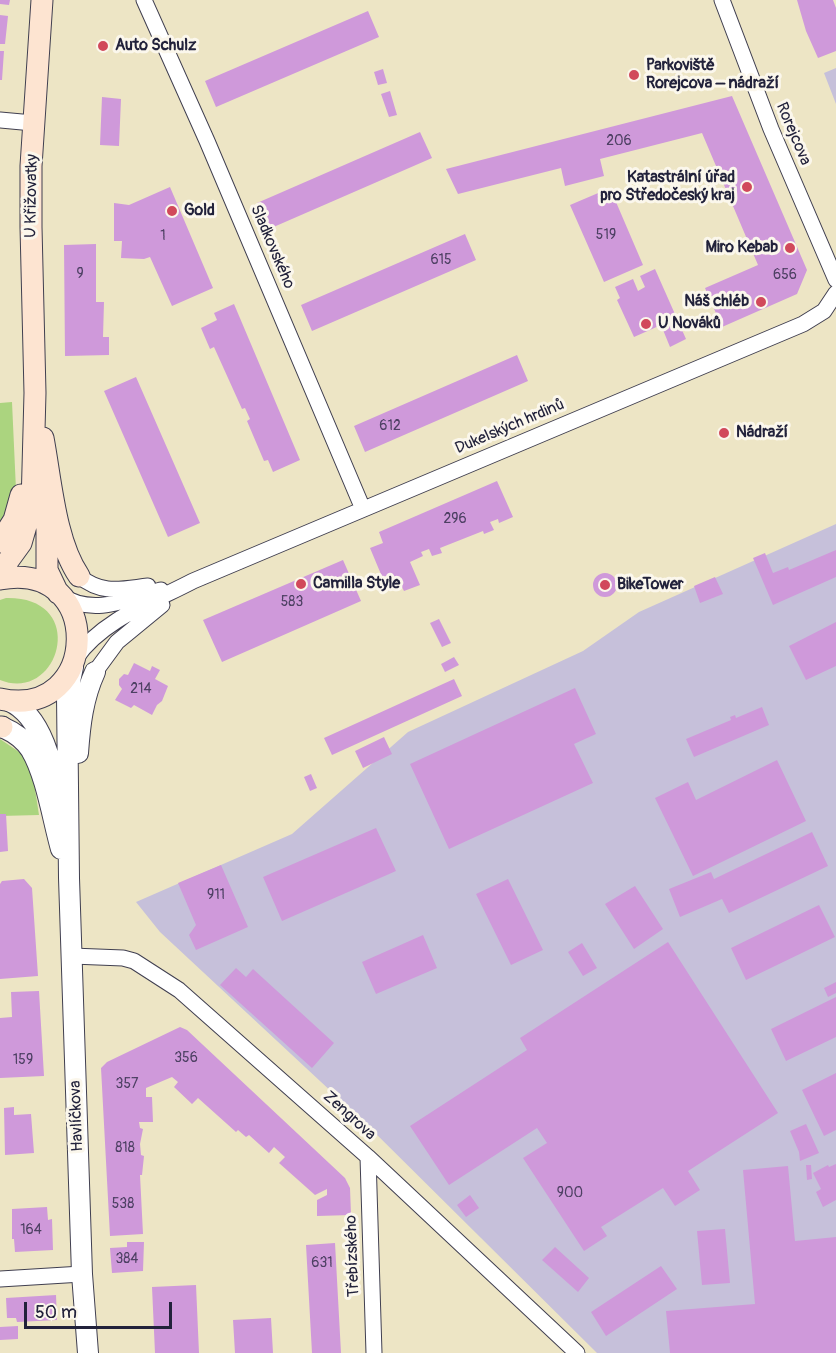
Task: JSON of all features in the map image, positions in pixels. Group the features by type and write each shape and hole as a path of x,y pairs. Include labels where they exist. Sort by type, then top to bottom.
{"main road":[{"name":"U Křižovatky","path":"0,572 21,543 32,505 35,393 31,226 33,123 42,0"},
{"name":"U Křižovatky","path":"35,393 47,530 47,570 75,618 78,637 76,658"},
{"path":"0,542 11,526 18,508 35,393"},
{"path":"35,393 60,530 68,558 79,576"},
{"path":"0,579 23,577 33,579 44,583 59,594"},
{"path":"3,700 26,700 46,694 65,678 76,658"}],"street":[{"name":"Sladkovského","path":"144,0 207,141 363,509"},
{"name":"Rorejcova","path":"722,0 771,129 836,280"},
{"path":"0,120 33,123"},
{"name":"Dukelských hrdinů","path":"76,658 90,642 112,625 193,581 804,324 824,310 835,298"},
{"name":"Dukelských hrdinů","path":"79,576 93,586 114,590 193,581"},
{"name":"Dukelských hrdinů","path":"59,594 76,603 95,606 118,602 193,581"},
{"name":"Dukelských hrdinů","path":"95,672 117,642 193,581"},
{"name":"Havlíčkova","path":"76,658 67,696 69,878 82,1274 88,1353"},
{"path":"69,878 82,716 95,672"},
{"name":"Havlíčkova","path":"3,700 18,706 32,720 51,761 56,781 69,878"},
{"path":"1,727 24,740 34,756 69,878"},
{"name":"Zengrova","path":"72,956 123,958 134,961 150,970 195,1004 368,1157 577,1353"},
{"name":"Třebízského","path":"368,1157 374,1353"},
{"path":"0,1278 82,1274"}],"shaded area":[{"path":"836,68 836,104 824,73"},
{"path":"836,524 836,1353 597,1353 364,1122 160,932 136,902 292,834 408,732 583,651 639,612"}],"green space":[{"path":"12,402 16,490 0,530 0,403"},
{"path":"6,598 32,602 49,613 57,629 57,647 50,664 38,677 21,683 0,680 0,600"},
{"path":"0,739 25,756 33,776 39,815 0,816"}],"building":[{"path":"0,0 10,0 9,5 0,4"},
{"path":"797,0 833,0 836,8 836,51 818,58 806,31"},
{"path":"368,11 379,37 216,107 205,81"},
{"path":"0,15 8,16 5,44 0,44"},
{"path":"0,51 4,51 2,80 0,80"},
{"path":"383,69 387,83 378,85 374,72"},
{"path":"390,91 397,115 389,117 381,94"},
{"path":"732,96 807,270 797,294 722,327 705,288 758,265 702,133 600,159 604,176 565,186 561,168 458,194 446,169"},
{"path":"102,97 121,99 119,146 100,145"},
{"path":"420,132 432,158 269,229 257,203"},
{"path":"170,187 213,288 172,306 150,257 121,258 122,241 114,241 114,203 129,205"},
{"path":"610,188 643,265 604,282 570,205"},
{"path":"465,234 476,260 312,331 301,305"},
{"path":"96,244 96,302 104,302 103,337 109,337 109,355 65,356 64,245"},
{"path":"655,269 686,339 670,347 661,325 634,337 617,300 620,298 615,287 633,279 638,291 645,287 640,276"},
{"path":"234,304 300,460 273,472 268,460 264,461 247,421 250,419 245,408 242,409 214,347 210,349 201,328 217,320 214,313"},
{"path":"517,355 528,381 365,452 354,426"},
{"path":"136,377 200,523 168,537 104,391"},
{"path":"497,481 513,517 499,523 498,519 490,522 494,530 484,534 483,531 440,548 442,553 432,556 429,549 421,552 423,556 410,562 420,585 404,591 401,585 388,591 370,548 383,543 379,532"},
{"path":"836,550 836,577 773,605 753,558 765,553 773,573 788,567 789,570"},
{"path":"343,560 361,601 222,662 203,620"},
{"name":"BikeTower","path":"605,573 614,576 617,585 614,594 605,597 596,594 593,585 596,576"},
{"path":"715,577 723,594 700,603 694,586"},
{"path":"439,619 451,643 442,647 430,623"},
{"path":"836,622 836,666 806,680 789,646"},
{"path":"454,657 459,665 445,672 441,664"},
{"path":"134,663 150,671 152,666 160,670 155,679 168,686 162,701 152,715 134,705 131,708 115,700 122,689 119,679 124,674 128,675"},
{"path":"454,679 462,696 332,755 324,738"},
{"path":"575,688 596,734 574,744 593,783 449,849 410,764"},
{"path":"762,707 769,725 694,757 686,739 731,720 730,717 735,715 736,718"},
{"path":"384,737 392,754 363,768 355,751"},
{"path":"777,760 806,821 693,876 655,798 688,782 696,800"},
{"path":"311,774 317,788 310,791 304,777"},
{"path":"0,814 6,814 8,851 0,852"},
{"path":"376,828 396,871 282,921 263,877"},
{"path":"812,832 828,866 729,913 722,899 680,917 669,889 711,872 714,879"},
{"path":"221,865 248,927 196,950 189,935 196,925 178,883"},
{"path":"24,879 32,888 38,976 0,979 0,884 2,881"},
{"path":"508,879 543,950 511,965 476,894"},
{"path":"635,886 663,929 634,949 605,904"},
{"path":"819,905 835,937 746,980 731,948"},
{"path":"423,935 437,968 376,994 362,962"},
{"path":"668,942 778,1113 688,1171 700,1190 675,1206 663,1188 601,1227 607,1236 584,1251 523,1158 547,1143 537,1128 449,1185 410,1126 527,1050 520,1038"},
{"path":"582,943 597,968 583,976 568,952"},
{"path":"236,968 246,977 253,969 334,1043 312,1068 220,985"},
{"path":"836,982 836,993 828,997 824,988"},
{"path":"39,991 44,1076 0,1078 0,1018 12,1017 11,992"},
{"path":"836,997 836,1037 786,1061 771,1029"},
{"path":"180,1027 187,1030 345,1178 350,1188 351,1215 317,1216 317,1200 327,1195 327,1189 315,1195 279,1163 285,1157 274,1147 269,1153 249,1135 246,1137 238,1130 236,1132 198,1098 192,1104 174,1087 178,1082 172,1077 146,1088 146,1097 152,1097 153,1122 139,1122 140,1128 143,1129 140,1144 141,1155 144,1156 142,1175 140,1175 143,1234 110,1236 101,1068 107,1062"},
{"path":"836,1073 836,1130 824,1136 802,1090"},
{"path":"14,1107 14,1115 31,1114 34,1153 5,1155 4,1108"},
{"path":"806,1124 819,1153 800,1161 799,1152 790,1131"},
{"path":"836,1164 836,1200 823,1207 816,1192 821,1189 813,1173 828,1165 829,1167"},
{"path":"806,1165 811,1165 812,1179 807,1180"},
{"path":"788,1166 795,1241 836,1237 836,1353 670,1353 666,1311 755,1304 743,1170"},
{"path":"470,1195 479,1208 466,1217 457,1205"},
{"path":"47,1207 48,1220 52,1219 53,1250 15,1252 14,1239 12,1239 12,1209"},
{"path":"725,1229 730,1283 702,1285 697,1231"},
{"path":"127,1242 144,1242 143,1271 112,1273 110,1248 127,1247"},
{"path":"335,1243 341,1353 312,1353 306,1245"},
{"path":"555,1247 589,1278 578,1292 542,1260"},
{"path":"661,1266 677,1289 606,1336 591,1312"},
{"path":"196,1285 199,1353 155,1353 152,1287"},
{"path":"56,1295 57,1320 17,1322 16,1318 7,1318 6,1298"},
{"path":"271,1318 273,1353 235,1353 233,1320"},
{"path":"18,1326 18,1339 0,1340 0,1327"}],"place":[{"name":"Auto Schulz","path":"103,46"},
{"name":"Parkoviště Rorejcova – nádraží","path":"634,75"},
{"name":"Katastrální úřad pro Středočeský kraj","path":"747,187"},
{"name":"Gold","path":"172,211"},
{"name":"Miro Kebab","path":"790,248"},
{"name":"Náš chléb","path":"761,302"},
{"name":"U Nováků","path":"646,324"},
{"name":"Nádraží","path":"724,433"},
{"name":"Camilla Style","path":"301,584"},
{"name":"BikeTower","path":"605,585"}]}
